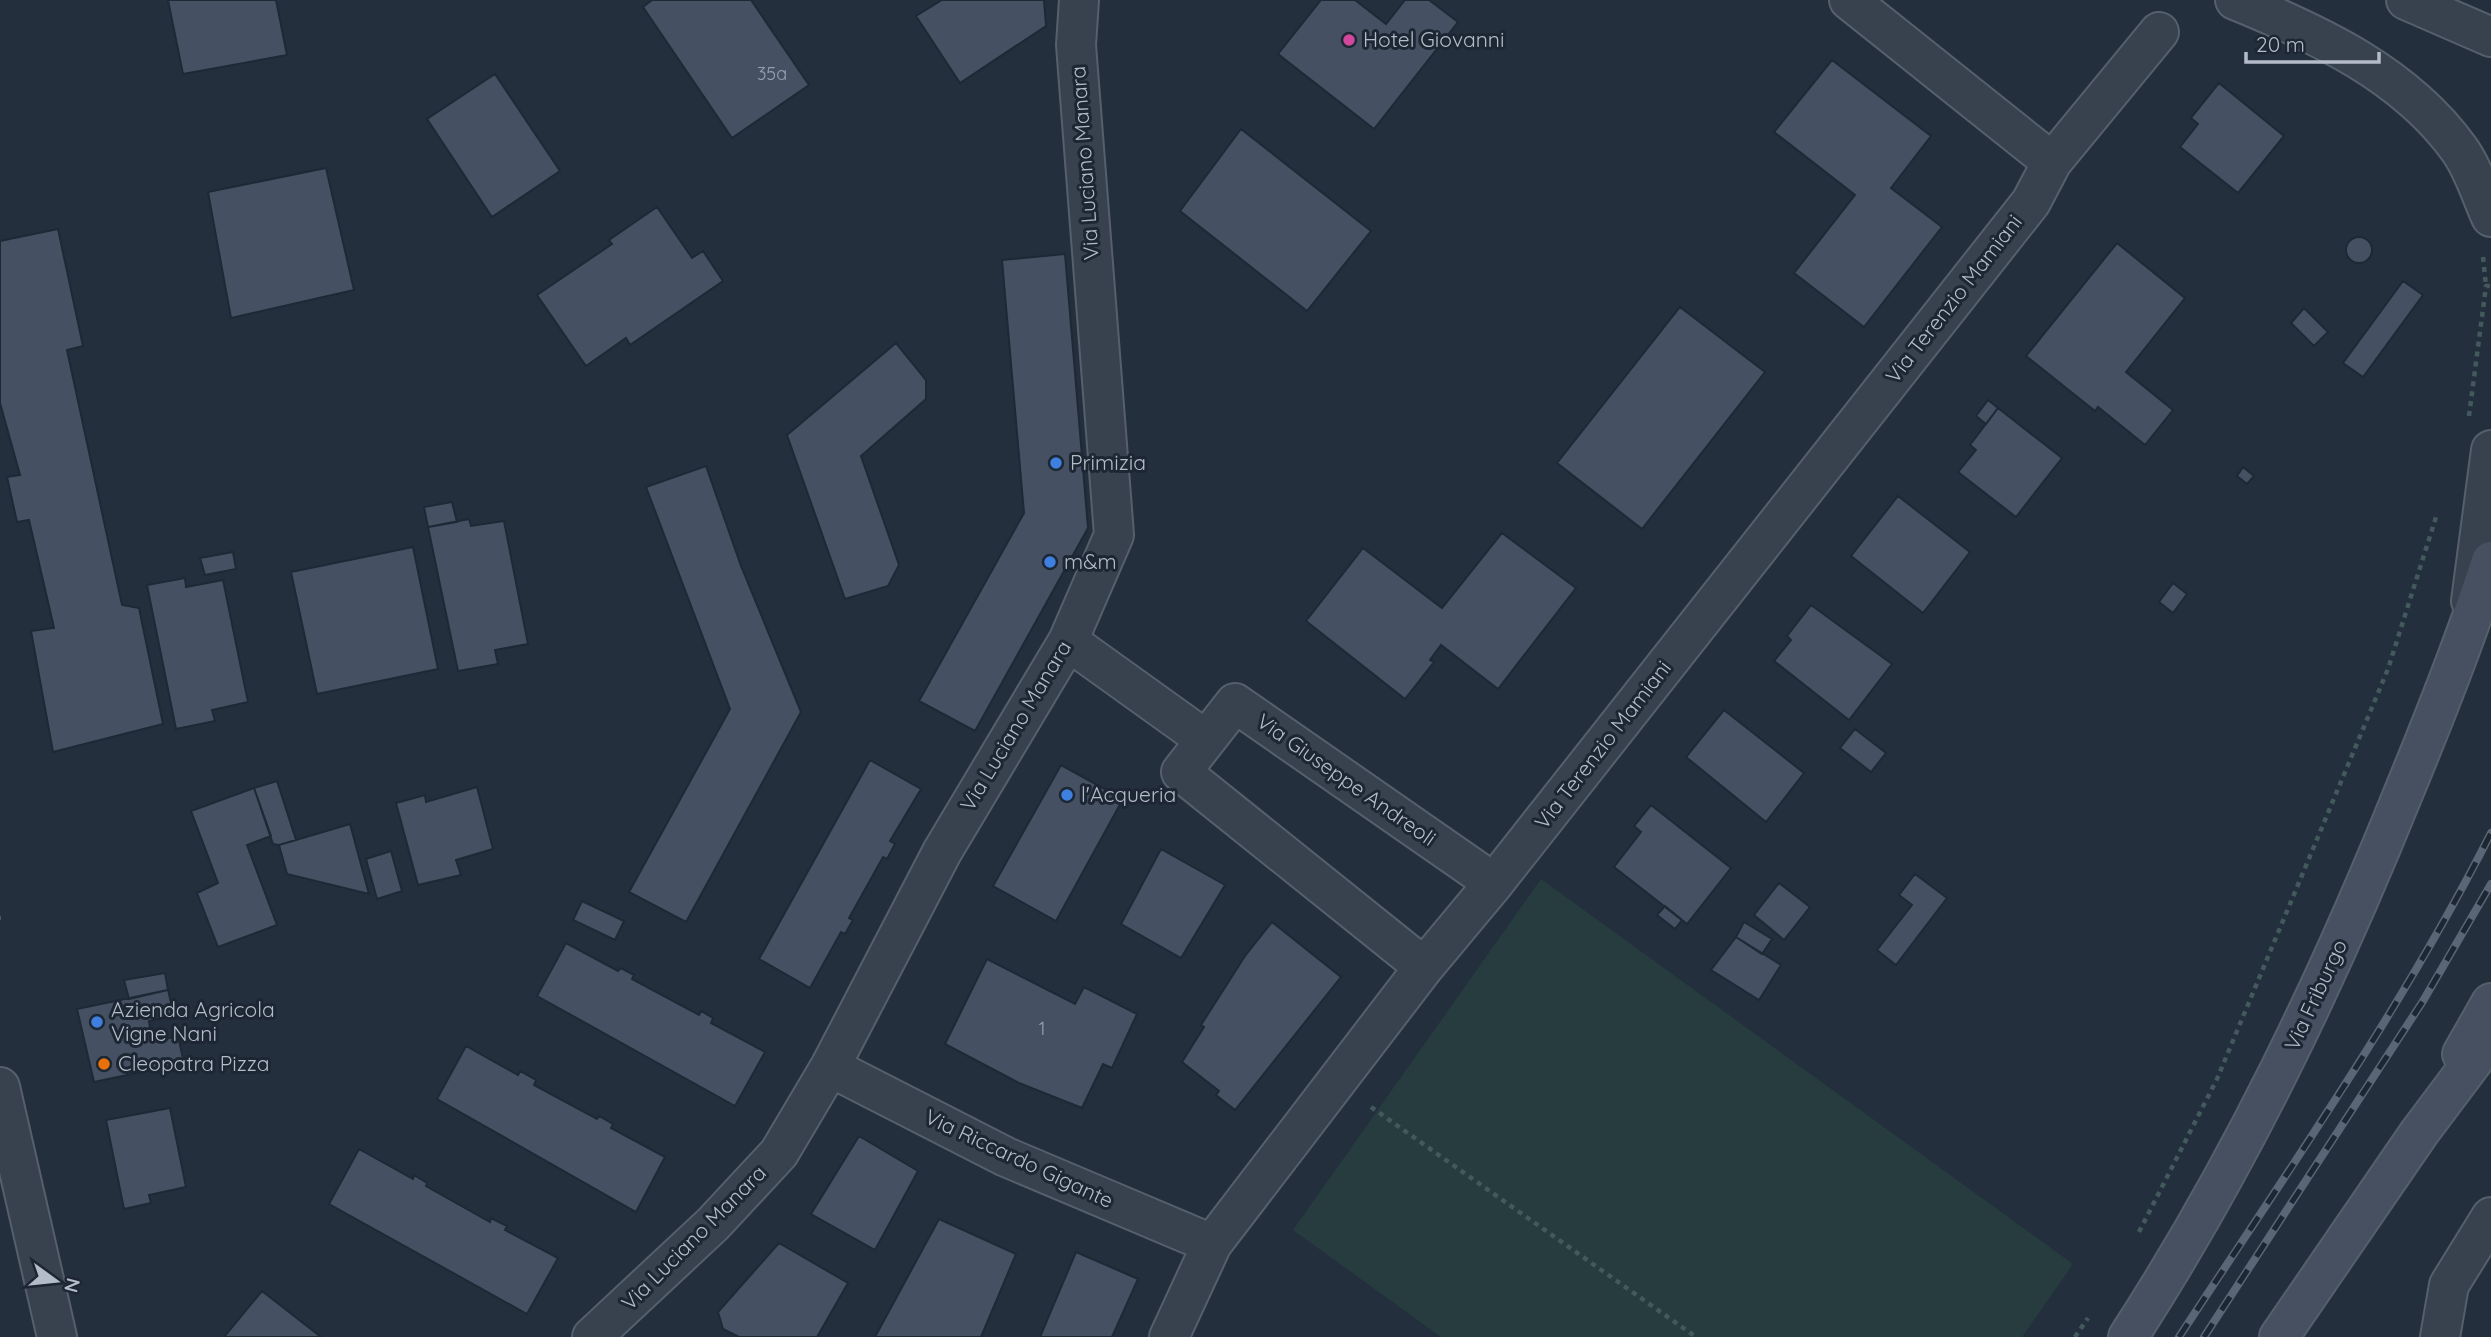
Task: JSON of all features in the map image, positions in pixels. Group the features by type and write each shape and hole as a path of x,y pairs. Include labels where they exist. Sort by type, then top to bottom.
{"main road":[{"name":"Via Friburgo","path":"2128,1337 2173,1267 2220,1184 2304,1024 2364,891 2467,634 2491,561"},
{"path":"2419,1133 2491,1003"},
{"path":"2279,1337 2419,1133 2491,1037"}],"street":[{"name":"Via Luciano Manara","path":"592,1337 713,1224 779,1153 830,1067 942,852 1068,641 1114,535 1076,46 1079,0"},
{"path":"1849,0 2052,162"},
{"path":"2235,0 2308,30 2400,86 2459,150 2491,217"},
{"path":"2416,5 2491,37"},
{"name":"Via Terenzio Mamiani","path":"1169,1337 1212,1244 1424,967 1494,883 2031,202 2052,162 2159,32"},
{"name":"Via Friburgo","path":"2467,634 2479,436"},
{"path":"1068,641 1206,740"},
{"name":"Via Giuseppe Andreoli","path":"1424,967 1181,772 1235,704 1494,883"},
{"name":"Via Riccardo Gigante","path":"830,1067 1006,1157 1212,1244"},
{"path":"0,1087 57,1337"},
{"path":"2440,1337 2449,1285 2491,1217"}],"path":[{"path":"2479,436 2486,286 2491,286"},
{"path":"2135,1240 2217,1079 2388,669 2442,500"},
{"path":"1377,1111 1696,1337"},
{"path":"2076,1337 2089,1316"}],"green space":[{"path":"1541,879 2073,1264 2022,1337 1441,1337 1293,1230"}],"building":[{"path":"168,0 276,0 287,55 183,74"},
{"path":"652,0 751,0 809,85 732,138 643,7"},
{"path":"942,0 1044,0 1046,26 960,83 916,16"},
{"path":"1321,0 1355,0 1386,24 1405,0 1429,0 1458,22 1374,129 1278,54"},
{"path":"1832,60 1931,136 1891,188 1942,227 1864,327 1794,273 1855,195 1774,132"},
{"path":"495,74 560,171 492,217 427,119"},
{"path":"2219,83 2284,136 2238,193 2180,147 2198,124 2191,118"},
{"path":"1241,129 1371,231 1307,311 1180,211"},
{"path":"326,168 354,290 231,318 208,192"},
{"path":"657,207 692,258 703,251 723,281 630,345 626,338 586,366 537,295 612,244 609,240"},
{"path":"58,229 83,346 67,350 122,605 139,608 163,724 53,752 31,631 54,628 29,520 17,522 7,477 20,475 0,403 0,241"},
{"path":"2359,237 2368,241 2372,250 2368,259 2359,263 2350,259 2346,250 2350,241"},
{"path":"2117,243 2185,298 2126,372 2173,410 2145,445 2098,407 2095,411 2026,356"},
{"path":"1065,254 1088,528 975,731 919,701 1024,513 1002,260"},
{"path":"2403,281 2423,295 2363,377 2343,363"},
{"path":"1680,307 1765,372 1642,529 1557,463"},
{"path":"2304,308 2328,332 2314,346 2291,323"},
{"path":"896,343 926,380 926,399 861,456 899,565 888,586 845,599 787,435"},
{"path":"1988,400 1998,408 1986,424 1976,416"},
{"path":"1998,408 2062,458 2016,517 1958,472 1976,450 1970,445"},
{"path":"706,466 741,566 801,712 686,922 629,892 730,709 646,487"},
{"path":"2243,467 2254,476 2247,484 2237,476"},
{"path":"1898,496 1970,552 1923,613 1851,556"},
{"path":"452,502 457,522 428,527 424,507"},
{"path":"469,519 471,526 504,521 528,644 495,650 498,664 458,671 428,527"},
{"path":"1502,533 1576,588 1498,689 1441,645 1430,660 1434,662 1405,699 1306,621 1363,548 1442,608"},
{"path":"413,547 438,669 317,694 291,572"},
{"path":"233,552 236,569 205,575 200,558"},
{"path":"185,578 186,587 223,580 248,702 212,710 215,721 176,729 147,585"},
{"path":"2173,583 2187,594 2173,613 2159,602"},
{"path":"1811,605 1892,664 1849,720 1774,661 1791,640 1787,636"},
{"path":"1724,710 1804,773 1766,822 1686,757"},
{"path":"1855,729 1886,753 1871,772 1840,748"},
{"path":"870,760 921,789 890,841 895,844 887,859 883,857 849,918 853,920 845,934 841,932 810,988 759,959"},
{"path":"1061,765 1123,799 1056,921 993,886"},
{"path":"277,781 296,840 279,845 273,844 254,788"},
{"path":"477,787 493,849 456,860 461,875 418,885 396,803 425,795 426,802"},
{"path":"254,788 271,836 247,845 277,925 218,947 197,893 218,883 191,811"},
{"path":"1651,805 1731,868 1687,924 1614,867 1641,832 1634,826"},
{"path":"350,824 369,894 287,874 279,845"},
{"path":"1161,849 1225,885 1181,958 1121,924"},
{"path":"391,851 402,891 377,899 366,859"},
{"path":"1915,874 1947,898 1896,965 1877,950 1912,905 1899,895"},
{"path":"1779,883 1810,907 1784,940 1754,915"},
{"path":"582,901 624,921 615,940 573,920"},
{"path":"1665,906 1682,920 1675,929 1657,915"},
{"path":"1272,922 1341,977 1235,1110 1216,1095 1219,1091 1182,1062 1204,1027 1201,1025 1245,956"},
{"path":"1744,922 1772,939 1762,954 1736,937"},
{"path":"1736,937 1781,965 1759,1000 1711,970"},
{"path":"566,943 618,971 621,968 634,975 632,979 699,1015 701,1011 713,1018 711,1023 765,1052 735,1106 537,996"},
{"path":"987,959 1075,1004 1084,987 1137,1014 1112,1068 1103,1064 1082,1108 1019,1083 945,1044"},
{"path":"165,973 168,990 129,999 124,980"},
{"path":"168,990 174,1015 149,1021 152,1042 178,1036 184,1063 94,1082 77,1009"},
{"path":"466,1046 518,1075 520,1071 536,1080 534,1085 597,1119 599,1116 613,1124 611,1128 665,1157 636,1212 437,1099"},
{"path":"170,1108 186,1187 149,1195 151,1203 124,1209 106,1120"},
{"path":"859,1136 918,1171 875,1250 811,1214"},
{"path":"359,1149 413,1179 414,1175 427,1183 426,1186 490,1222 491,1218 507,1226 505,1230 558,1258 527,1314 329,1204"},
{"path":"939,1219 1016,1254 981,1337 875,1337"},
{"path":"779,1243 848,1283 817,1337 739,1337 723,1329 718,1312"},
{"path":"1076,1252 1138,1279 1112,1337 1040,1337"},
{"path":"262,1291 321,1337 224,1337"}],"railway":[{"path":"2179,1337 2382,1026 2420,963 2491,833"},
{"path":"2204,1337 2423,1001 2491,884"}],"place":[{"name":"Hotel Giovanni","path":"1349,40"},
{"name":"Primizia","path":"1056,463"},
{"name":"m&m","path":"1050,562"},
{"name":"l'Acqueria","path":"1067,795"},
{"name":"Azienda Agricola Vigne Nani","path":"97,1022"},
{"name":"Cleopatra Pizza","path":"104,1064"}]}
